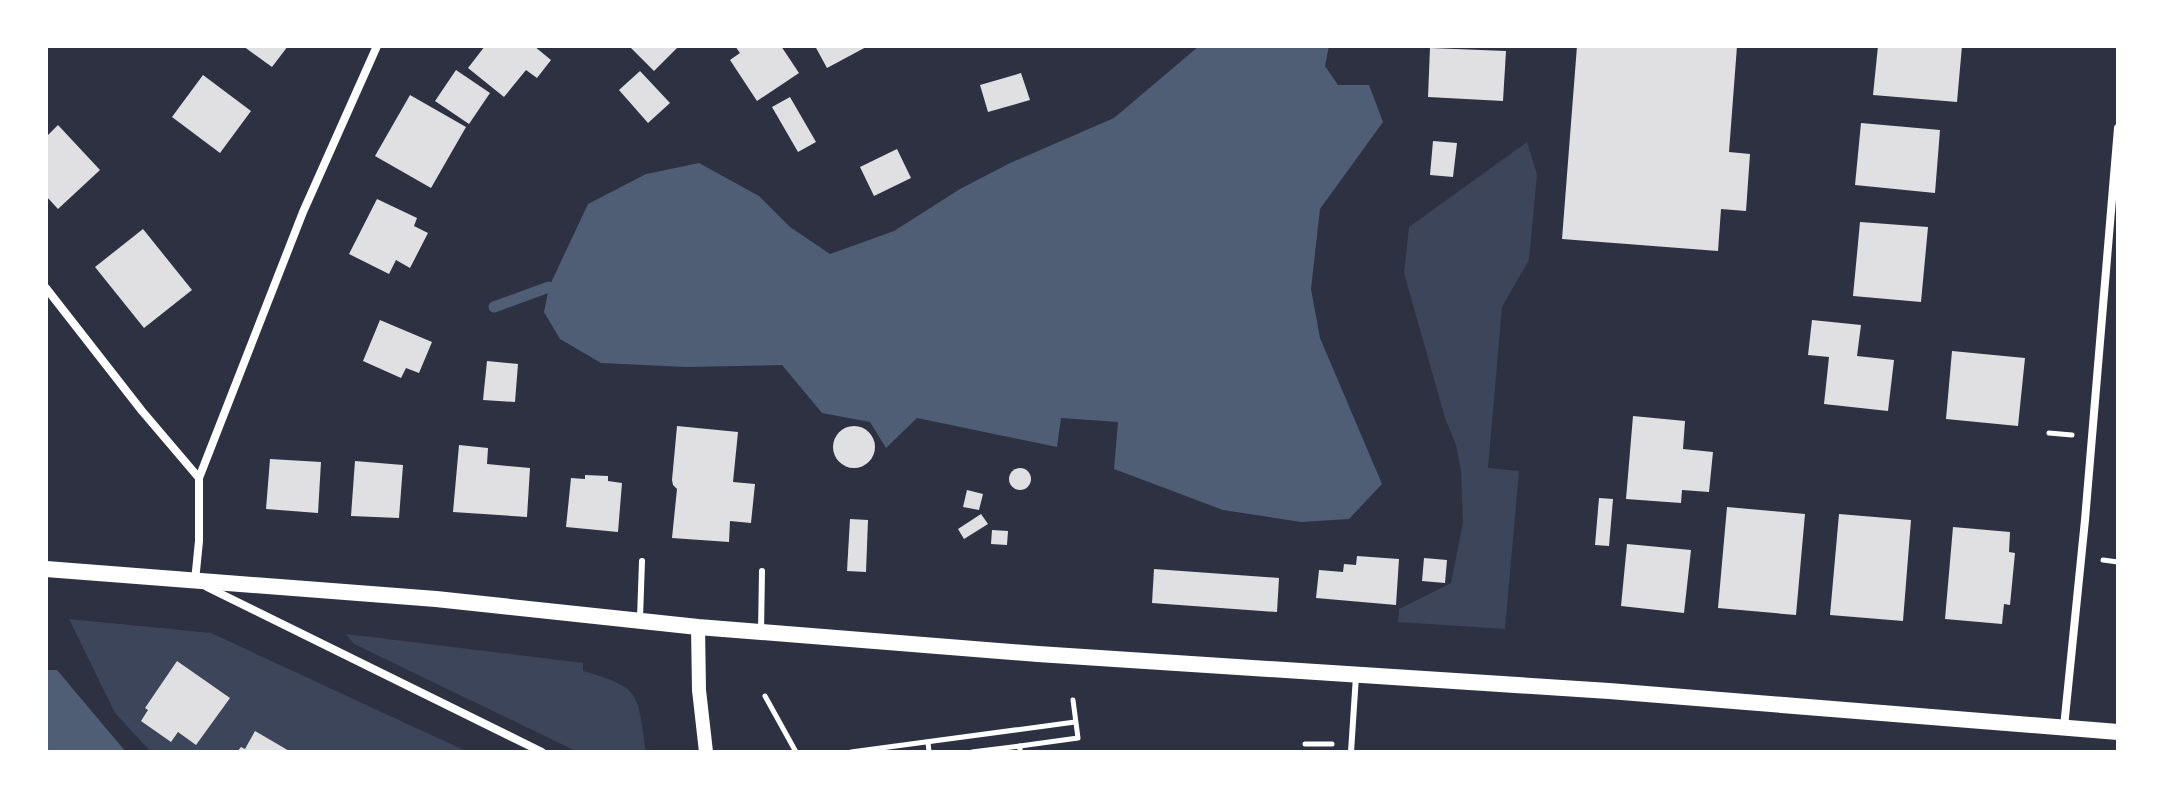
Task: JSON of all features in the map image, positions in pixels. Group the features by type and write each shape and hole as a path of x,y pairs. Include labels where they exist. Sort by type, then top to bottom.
{"main road":[{"path":"46,569 436,599 761,632 1356,676 1578,689 2118,732"}],"street":[{"path":"377,46 303,212 199,478 199,541 195,581 542,752"},
{"path":"2064,727 2118,128"},
{"path":"46,288 199,478"},
{"path":"698,627 699,690 706,752"}],"lane":[{"path":"640,622 642,561"},
{"path":"761,632 762,571"},
{"path":"1351,752 1356,676"}],"path":[{"path":"765,696 796,752"},
{"path":"972,752 1020,749 1078,738 1073,700"},
{"path":"851,752 1075,722"},
{"path":"928,742 929,752"}],"shaded area":[{"path":"1199,46 1329,46 1325,66 1338,85 1369,85 1383,122 1320,209 1311,289 1320,338 1382,484 1349,519 1301,522 1223,510 1114,469 1118,422 1061,418 1057,447 917,418 886,448 870,422 822,413 782,365 686,367 601,363 560,339 544,312 549,287 588,204 646,174 699,163 759,196 790,227 830,254 894,231 960,189 1010,163 1114,118"},
{"path":"1527,142 1537,174 1529,260 1502,307 1488,468 1519,471 1505,629 1398,622 1399,609 1451,583 1463,522 1461,472 1456,445 1445,418 1404,273 1409,227"},
{"path":"69,619 211,633 468,752 151,752 115,713"},
{"path":"346,634 583,663 583,671 617,683 634,696 641,717 646,752 578,752 354,644"},
{"path":"46,670 57,670 126,752 46,752"}],"building":[{"path":"243,46 288,46 272,67"},
{"path":"485,46 534,46 551,60 537,78 526,70 504,97 468,68"},
{"path":"629,46 679,46 654,71"},
{"path":"735,46 781,46 799,73 757,101 730,60 740,53"},
{"path":"815,46 868,46 827,68"},
{"path":"1577,46 1737,46 1729,152 1750,154 1746,211 1721,209 1718,251 1562,239"},
{"path":"1878,46 1962,46 1957,102 1873,95"},
{"path":"1430,48 1506,51 1503,101 1428,97"},
{"path":"456,70 490,93 469,124 435,101"},
{"path":"640,71 670,103 648,123 619,90"},
{"path":"1021,73 1030,100 988,112 980,85"},
{"path":"203,75 251,111 220,153 172,117"},
{"path":"410,95 466,127 431,188 375,156"},
{"path":"790,97 816,142 798,152 772,107"},
{"path":"1861,123 1940,130 1935,193 1855,185"},
{"path":"58,125 100,170 58,209 46,196 46,137"},
{"path":"1433,141 1457,143 1453,177 1430,175"},
{"path":"897,149 911,178 874,196 860,167"},
{"path":"377,199 417,218 414,226 428,233 410,268 396,260 389,274 349,254"},
{"path":"1860,222 1928,227 1921,302 1853,296"},
{"path":"143,229 192,290 144,328 95,267"},
{"path":"380,320 432,342 419,373 406,368 401,378 363,361"},
{"path":"1812,320 1861,325 1857,356 1894,360 1888,411 1824,404 1829,357 1808,355"},
{"path":"1952,351 2025,358 2018,426 1946,419"},
{"path":"487,361 518,364 515,402 483,400"},
{"path":"1633,416 1685,421 1683,449 1713,452 1709,492 1682,490 1681,503 1626,499"},
{"path":"677,426 738,432 733,482 755,484 751,523 730,521 729,542 672,538 677,489 672,480"},
{"path":"854,426 869,432 875,447 869,462 854,468 839,462 833,447 839,432"},
{"path":"459,445 488,448 487,464 530,468 527,517 453,512"},
{"path":"270,459 321,462 318,513 266,509"},
{"path":"355,461 403,465 399,518 351,516"},
{"path":"1020,468 1028,471 1031,479 1028,487 1020,490 1012,487 1009,479 1012,471"},
{"path":"585,475 608,476 608,481 622,483 618,532 566,527 571,478 585,479"},
{"path":"967,490 983,494 979,510 963,507"},
{"path":"1599,498 1613,499 1609,546 1595,545"},
{"path":"1727,507 1805,514 1796,615 1718,608"},
{"path":"981,514 988,524 964,539 958,529"},
{"path":"1839,514 1911,520 1903,621 1830,615"},
{"path":"850,519 868,520 866,572 847,571"},
{"path":"1953,527 2010,532 2009,552 2015,553 2010,605 2004,604 2002,624 1945,619"},
{"path":"992,530 1008,531 1007,545 991,544"},
{"path":"1627,544 1691,550 1684,613 1621,606"},
{"path":"1357,556 1399,559 1396,605 1316,598 1319,570 1343,572 1344,564 1356,565"},
{"path":"1424,558 1447,560 1445,583 1422,581"},
{"path":"1154,569 1279,578 1277,612 1152,603"},
{"path":"177,661 230,698 196,745 178,732 171,742 141,721 148,710 145,708"},
{"path":"255,731 291,752 237,752 241,747 245,749"}],"waterway":[{"path":"494,307 549,287"}]}
